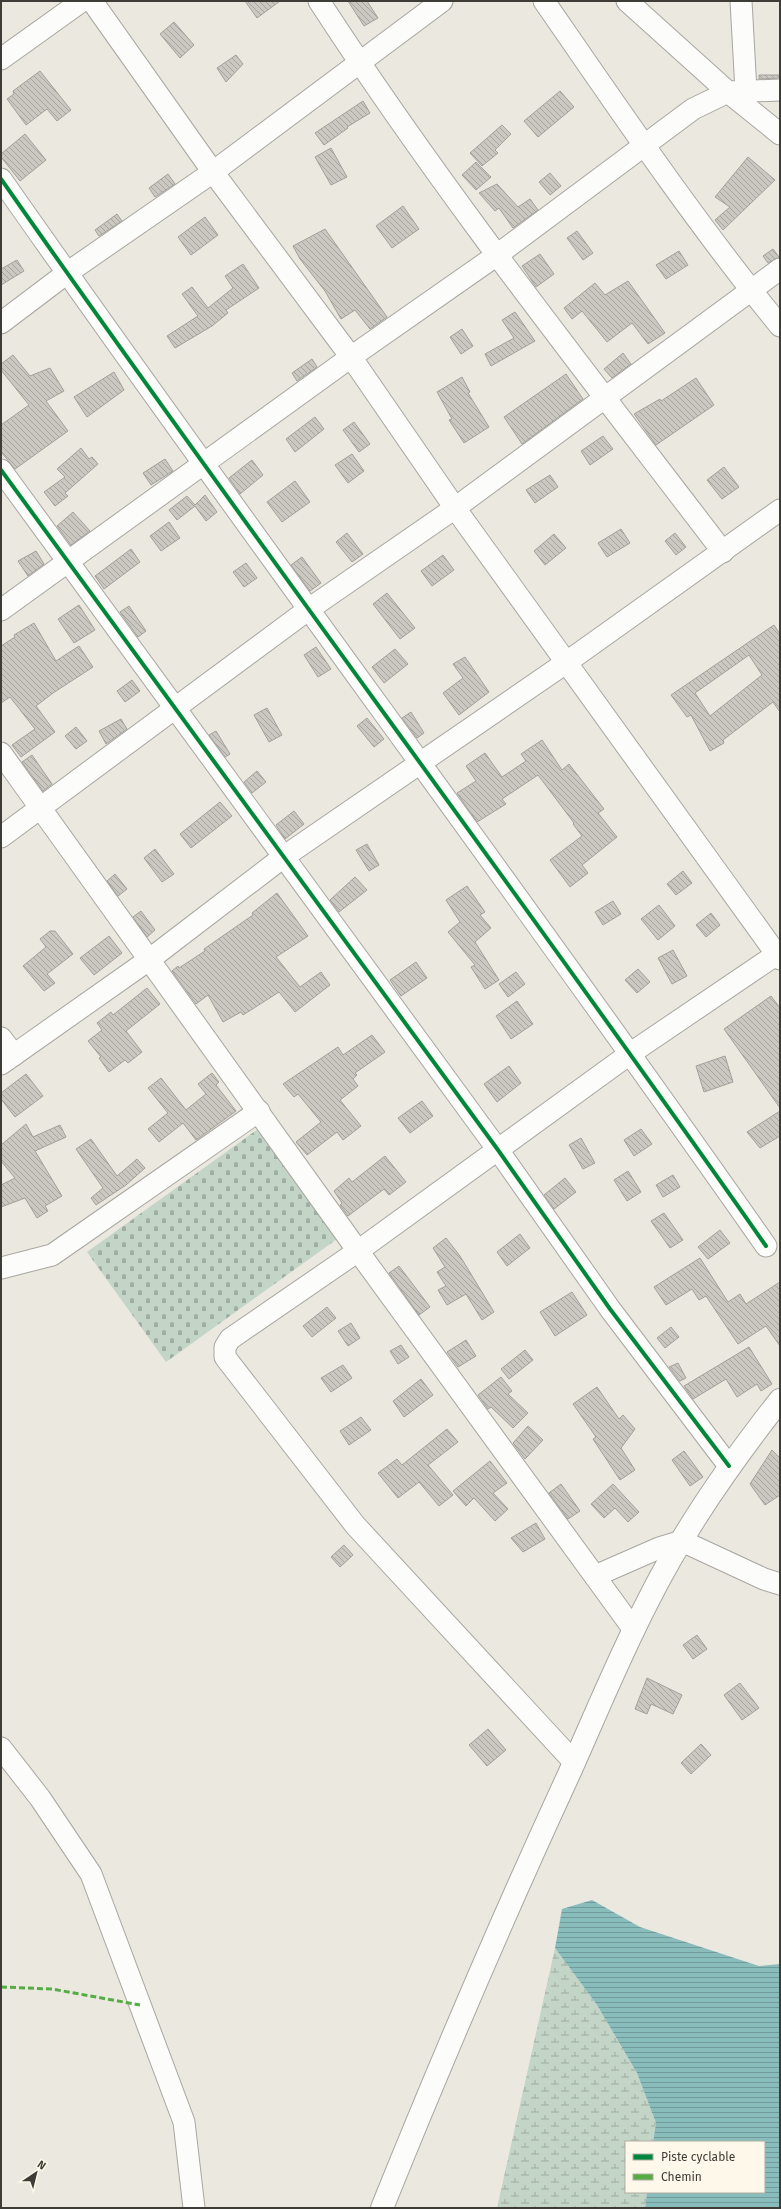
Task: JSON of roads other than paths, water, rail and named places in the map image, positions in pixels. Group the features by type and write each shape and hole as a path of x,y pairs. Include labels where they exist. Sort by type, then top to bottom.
{"main road":[{"path":"382,2208 434,2081 574,1762 649,1599 682,1541 729,1466 780,1400"}],"street":[{"path":"1,59 82,1"},
{"path":"92,1 213,172 351,357 455,508 779,956 631,1053 358,1251 230,1339 225,1347 225,1358 355,1525 574,1762"},
{"path":"319,1 358,62 497,255 724,552"},
{"path":"1,323 67,273 213,172 358,62 442,1"},
{"path":"544,1 643,145 751,290 780,326"},
{"path":"627,1 737,92 780,134"},
{"path":"737,92 741,1"},
{"path":"1,610 204,465 351,357 497,255 693,109 737,92 780,90"},
{"path":"1,179 204,465 631,1053 766,1246"},
{"path":"1,837 309,609 455,508 780,268"},
{"path":"1,470 67,562 175,707 282,858 498,1150 610,1309 729,1466"},
{"path":"1,1038 7,1060 150,959 282,858 419,762 567,662 724,552 780,510"},
{"path":"1,753 358,1251 634,1630"},
{"path":"1,1268 52,1255 259,1111"},
{"path":"595,1576 659,1548 682,1541 764,1579 780,1584"},
{"path":"1,1748 40,1798 91,1874 184,2122 194,2208"}],"water":[{"path":"592,1900 640,1927 759,1966 780,1964 780,2208 645,2208 647,2193 765,2193 765,2141 653,2141 656,2123 637,2073 597,2005 555,1948 562,1909"}]}
